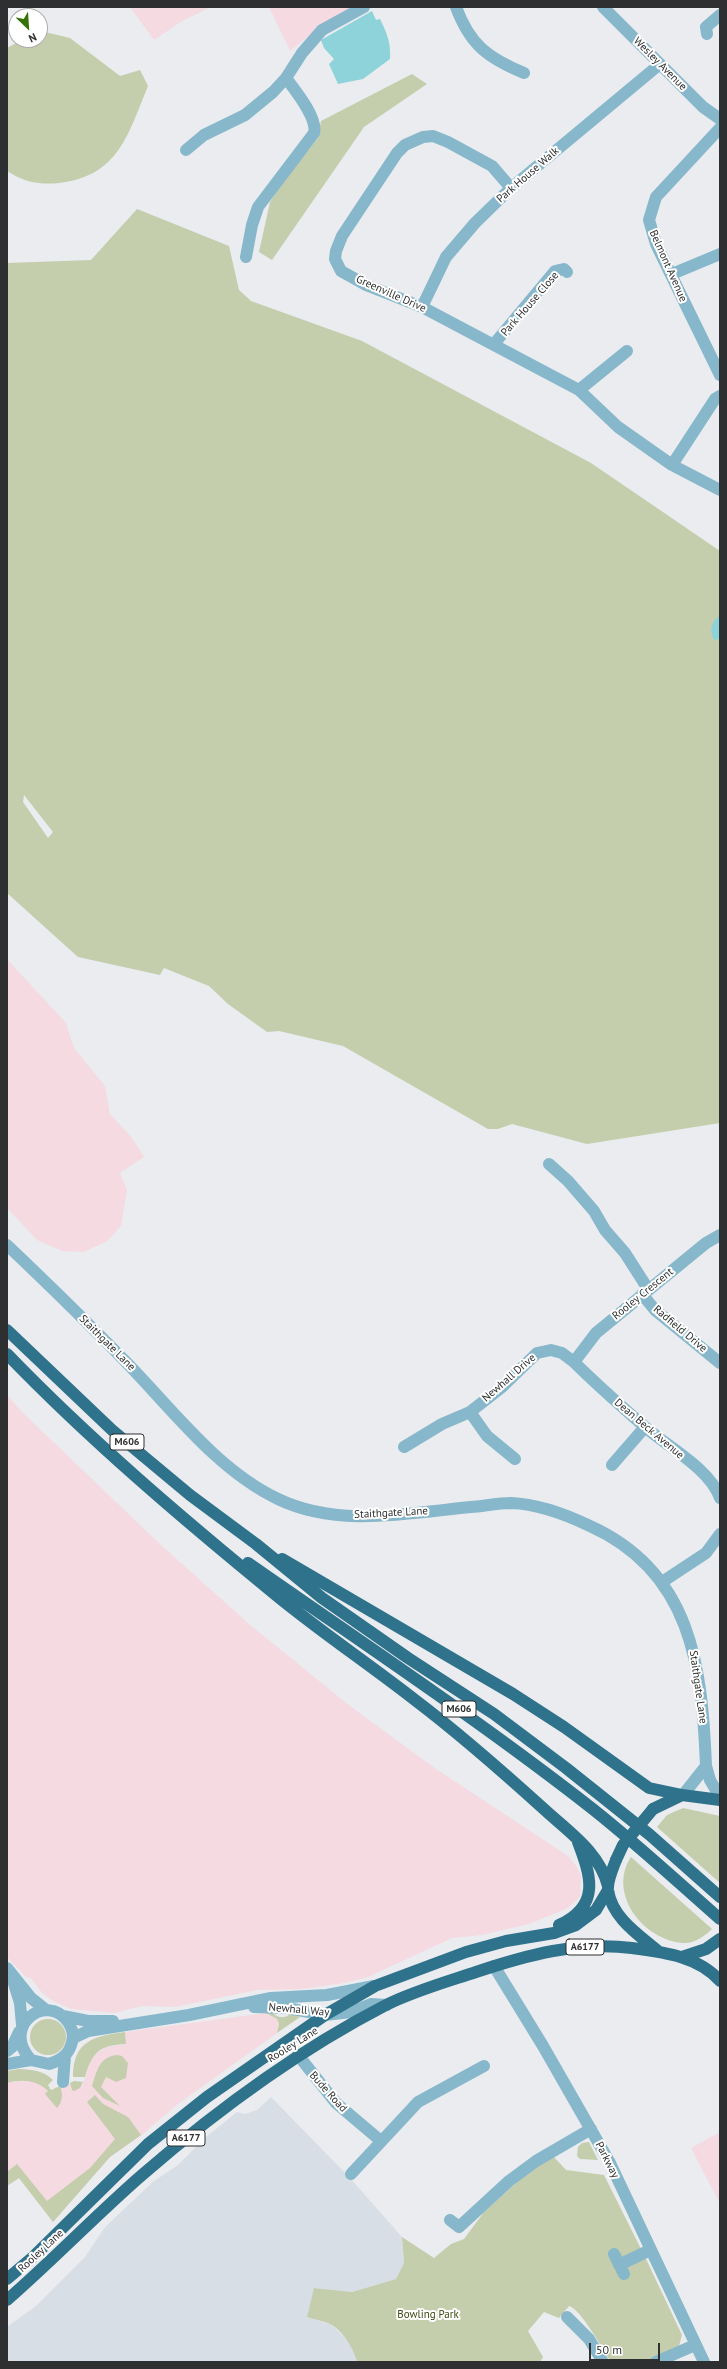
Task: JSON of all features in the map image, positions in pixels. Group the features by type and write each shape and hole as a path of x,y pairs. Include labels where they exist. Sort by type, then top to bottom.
{"highway":[{"name":"M606","path":"7,1330 112,1430 190,1495 256,1544 322,1598 408,1658 494,1714 566,1768 650,1835 720,1897"},
{"name":"M606","path":"7,1354 42,1391 183,1517 277,1596 459,1735 595,1857 604,1872 608,1888"},
{"name":"M606","path":"183,1517 509,1745 596,1812 720,1919"},
{"name":"M606","path":"256,1544 320,1579 513,1694 564,1727 649,1788 683,1795"},
{"path":"683,1795 720,1799"},
{"name":"A6177","path":"683,1795 653,1810 623,1845 616,1860 608,1888 619,1916 659,1952 682,1957 710,1971 720,1981"},
{"name":"M606","path":"527,1937 571,1919 586,1902 590,1890 589,1873 577,1840"},
{"name":"Rooley Lane","path":"7,2279 33,2257 148,2144 207,2097 325,2015 375,1986 488,1944 560,1931 576,1925 594,1912 604,1900 608,1888"},
{"path":"682,1957 706,1949 718,1941"},
{"name":"Rooley Lane","path":"7,2300 159,2161 243,2092 298,2055 387,2005 494,1966 574,1946 620,1947 659,1952"}],"street":[{"path":"186,150 204,135 245,115 273,92 286,78 302,52 322,30 364,7"},
{"path":"456,7 461,23 474,42 498,63 524,73"},
{"name":"Wesley Avenue","path":"603,7 703,107 720,119"},
{"path":"707,34 706,27 720,15"},
{"name":"Park House Walk","path":"422,307 446,257 475,224 511,188 660,64"},
{"path":"246,257 252,225 258,207 314,133 316,128 311,115 286,78"},
{"name":"Belmont Avenue","path":"720,128 656,197 653,204 650,227 720,375"},
{"name":"Greenville Drive","path":"511,188 492,166 448,142 433,136 414,140 398,152 342,236 336,251 335,259 341,271 366,284 422,307 579,390 623,431 672,464 720,490"},
{"path":"672,274 720,254"},
{"name":"Park House Close","path":"494,344 555,271 564,269 567,272"},
{"path":"579,390 627,351"},
{"path":"672,464 715,400 720,396"},
{"name":"Radfield Drive","path":"549,1164 568,1181 594,1211 605,1230 625,1252 655,1310 720,1362"},
{"name":"Rooley Crescent","path":"574,1362 596,1333 706,1243 720,1235"},
{"name":"Staithgate Lane","path":"7,1245 125,1360 211,1450 247,1481 274,1497 317,1512 343,1515 378,1516 511,1503 560,1512 603,1531 640,1558 662,1582 681,1614 693,1646 701,1695 706,1766 710,1780 720,1799"},
{"name":"Newhall Drive","path":"404,1447 442,1424 470,1412 502,1387 537,1353 552,1350 562,1353 574,1362"},
{"name":"Dean Beck Avenue","path":"574,1362 645,1427 708,1477 717,1488 720,1498"},
{"path":"470,1412 487,1436 515,1459"},
{"path":"612,1465 645,1427"},
{"path":"662,1582 706,1553 720,1534"},
{"path":"683,1795 706,1766"},
{"name":"Parkway","path":"494,1966 610,2163 704,2362"},
{"path":"9,1970 20,2003 21,2027 19,2042 23,2052 31,2060"},
{"name":"Newhall Way","path":"9,1970 31,1998 46,2010 63,2016 107,2021 170,2017"},
{"name":"Newhall Way","path":"73,2038 88,2031 235,2006 271,1998 327,1995 375,1986"},
{"name":"Newhall Way","path":"235,2006 286,2008 325,2015 350,2012 372,2004 387,2005"},
{"path":"7,2051 12,2047 21,2027 31,2015 46,2010"},
{"path":"49,2064 63,2082 65,2056 73,2038 72,2028 63,2016"},
{"name":"Bude Road","path":"298,2055 336,2103 381,2141"},
{"path":"7,2064 31,2060 49,2064 65,2056"},
{"path":"351,2174 418,2102 484,2066"},
{"path":"450,2220 459,2227 509,2181 536,2162 591,2129"},
{"path":"619,2264 650,2250"},
{"path":"567,2316 589,2339 603,2362"},
{"path":"656,2362 695,2344"}],"shaded area":[{"path":"130,7 211,7 182,21 154,40"},
{"path":"269,7 352,7 324,24 290,51"},
{"path":"7,959 66,1023 74,1048 105,1086 110,1114 132,1138 144,1157 120,1173 127,1190 121,1226 107,1241 84,1252 62,1251 37,1240 7,1208"},
{"path":"7,1395 24,1414 161,1545 249,1624 350,1706 436,1769 568,1856 577,1867 581,1876 580,1895 577,1900 566,1909 529,1924 482,1935 452,1938 368,1977 344,1983 302,1989 257,1990 175,2007 142,2006 114,2013 71,2009 53,2001 42,1993 31,1978 26,1977 7,1957"},
{"path":"266,2013 277,2019 279,2024 277,2033 178,2104 139,2137 110,2157 53,2222 19,2178 7,2186 7,2083 19,2081 37,2082 49,2091 57,2107 62,2100 60,2086 70,2083 72,2090 82,2086 92,2057 106,2047 126,2044 125,2032"},
{"path":"271,2097 350,2178 402,2237 404,2263 396,2279 352,2292 315,2288 307,2317 332,2325 347,2340 355,2353 357,2362 7,2362 7,2327 36,2306 85,2257 105,2227 154,2181 178,2165 205,2138 237,2112 245,2114 257,2110"},
{"path":"720,2132 720,2204 691,2148"}],"green space":[{"path":"48,33 70,38 120,76 140,70 148,86 127,136 108,162 95,172 79,179 52,184 32,182 19,178 7,171 7,48 48,48"},
{"path":"412,74 427,84 364,127 272,260 259,252 270,202 286,177 318,138 321,121"},
{"path":"137,209 229,246 239,290 251,301 362,341 591,463 720,551 720,1123 587,1144 512,1124 498,1129 488,1129 343,1046 279,1031 267,1032 228,1004 209,986 164,968 160,975 78,957 7,893 7,263 91,260","holes":["24,795 53,832 48,838 23,802"]},
{"path":"683,1808 720,1816 720,1883 657,1827 667,1815"},
{"path":"631,1857 712,1929 703,1937 695,1941 683,1943 668,1940 643,1924 633,1912 626,1899 623,1885 625,1871"},
{"path":"266,2013 273,2013 280,2017 291,2014 300,2017 277,2033 279,2024 277,2019"},
{"path":"48,2019 61,2024 66,2037 61,2050 48,2055 35,2050 30,2037 35,2024"},
{"path":"125,2032 126,2044 103,2048 94,2056 85,2077 73,2077 77,2055 88,2042 95,2038"},
{"path":"111,2056 122,2056 128,2063 126,2078 116,2082 106,2077 101,2087 120,2106 103,2098 92,2086 97,2070 102,2062"},
{"path":"19,2069 38,2071 45,2074 53,2080 48,2085 51,2090 60,2086 62,2098 57,2108 45,2094 48,2091 44,2087 29,2081 7,2083 7,2071"},
{"path":"74,2081 83,2082 80,2088 74,2091 72,2090 70,2083"},
{"path":"95,2095 103,2104 128,2117 141,2135 110,2157 53,2222 19,2178 7,2186 7,2172 17,2164 47,2201 90,2168 115,2139 87,2102"},
{"path":"589,2142 598,2160 580,2159 577,2156 578,2147 582,2143"},
{"name":"Bowling Park","path":"553,2156 566,2170 604,2175 641,2249 626,2268 639,2259 646,2259 682,2335 679,2346 646,2362 611,2362 580,2314 569,2306 559,2318 544,2312 528,2331 543,2357 540,2362 357,2362 354,2352 341,2332 332,2325 307,2317 314,2288 352,2292 396,2279 404,2263 402,2237 434,2258 451,2244 464,2239 484,2212 526,2174"}],"water":[{"path":"372,11 376,20 380,19 387,34 390,48 390,59 363,79 338,84 329,64 334,59 324,48 321,40"},
{"path":"720,616 720,639 714,640 711,630 712,626"}]}
